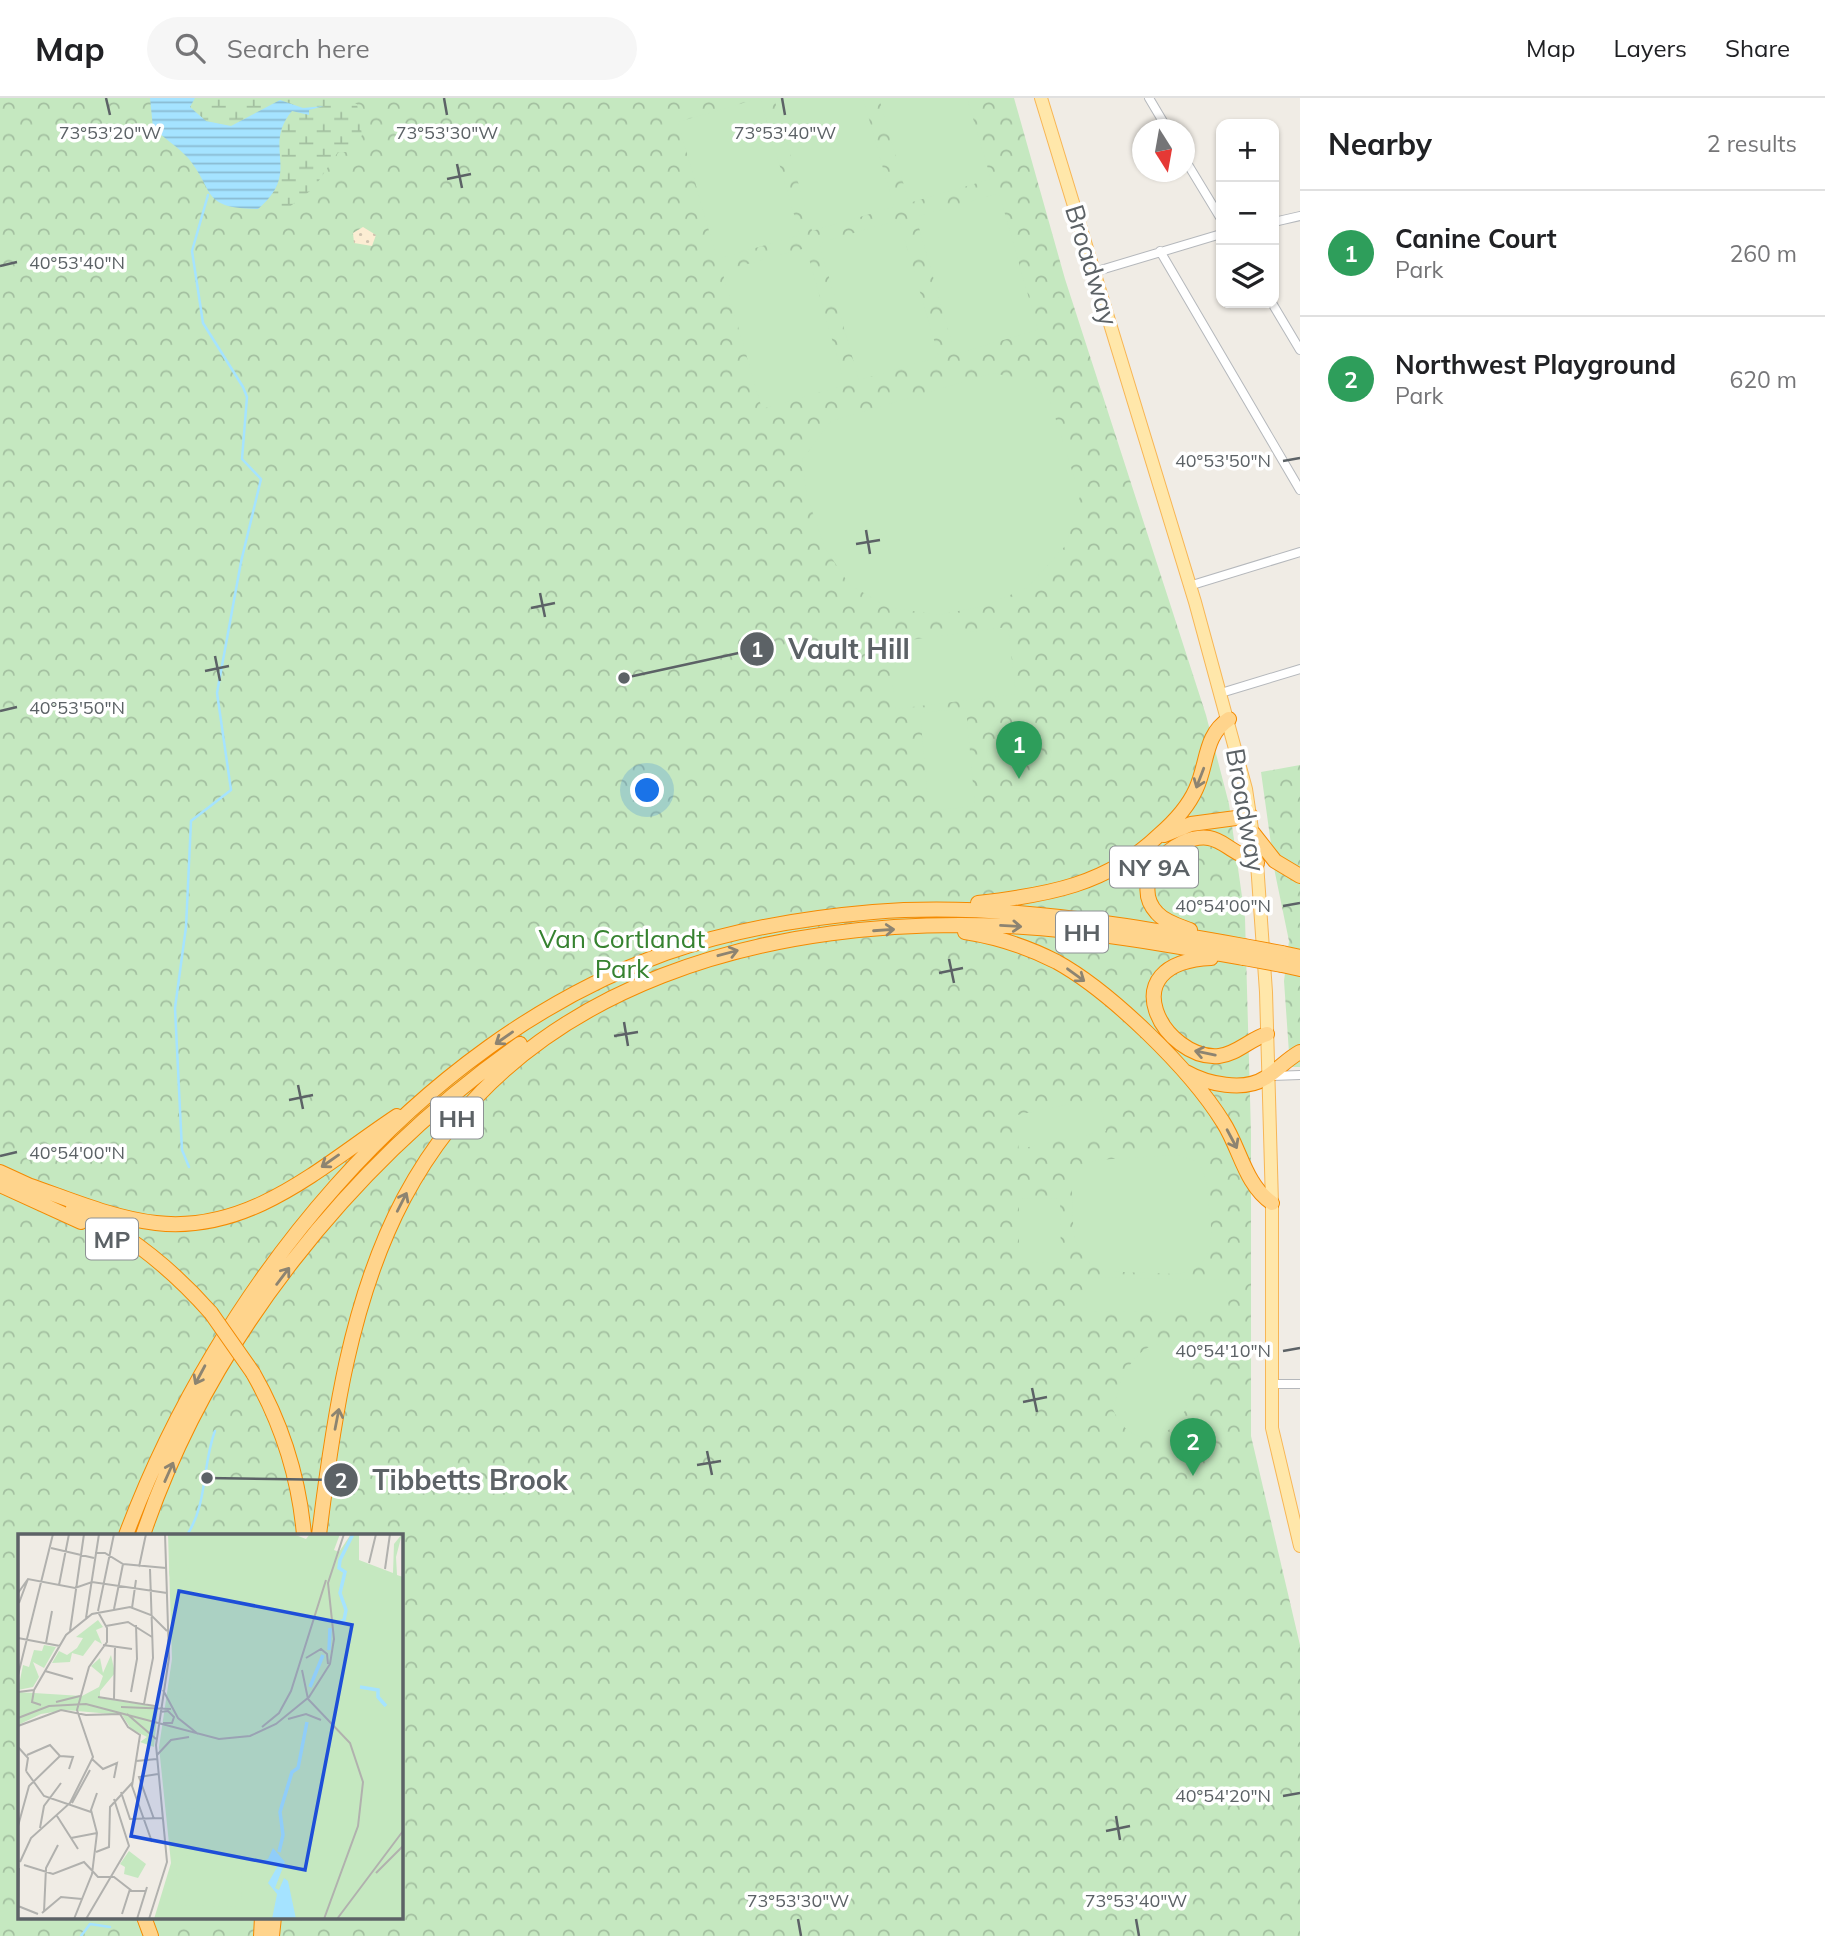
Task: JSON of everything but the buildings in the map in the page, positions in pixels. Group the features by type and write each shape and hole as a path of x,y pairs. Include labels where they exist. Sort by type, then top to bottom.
{"highway":[{"path":"1145,849 1190,800 1203,773 1213,732 1229,719"},
{"path":"923,909 1064,890 1110,872 1182,827 1251,816"},
{"path":"1253,834 1275,861 1300,876"},
{"name":"NY 9A","path":"1221,942 1175,924 1157,913 1148,895 1151,872 1174,847 1202,838 1224,844 1257,863"},
{"name":"HH","path":"126,1534 183,1407 212,1352 263,1274 344,1177 409,1114 448,1082 534,1018 579,993 665,954 728,934 796,922 923,909 1035,914 1221,942 1244,952"},
{"name":"HH","path":"319,1534 332,1446 355,1334 377,1258 404,1198 434,1148 482,1090 531,1046 576,1016 638,984 729,953 832,934 988,925 1056,930 1244,952 1282,959 1300,957"},
{"path":"919,927 989,937 1054,960 1101,993 1177,1065 1215,1110 1233,1140 1255,1189 1272,1203"},
{"path":"1244,952 1194,959 1173,965 1157,981 1153,995 1154,1006 1174,1037 1202,1054 1226,1055 1249,1040 1267,1034"},
{"name":"HH","path":"1282,959 1300,969"},
{"path":"143,1534 180,1448 219,1372 267,1298 321,1228 369,1175 453,1096 537,1032 576,1016"},
{"path":"1177,1065 1192,1076 1215,1084 1251,1083 1269,1076 1300,1052"},
{"path":"28,1185 103,1210 155,1223 190,1224 230,1218 271,1201 448,1082"},
{"name":"MP","path":"0,1172 135,1243 170,1271 209,1317 250,1375 273,1414 289,1457 304,1534"},
{"name":"MP","path":"0,1185 81,1222 124,1247 209,1317"},
{"name":"MP","path":"250,1375 282,1458 296,1534"},
{"path":"144,1918 151,1936"},
{"path":"261,1936 262,1918"},
{"path":"272,1936 274,1918"}],"main road":[{"name":"Broadway","path":"1041,98 1222,693 1251,816 1257,863 1269,1076 1272,1203 1271,1384 1275,1447 1300,1546"}],"street":[{"path":"1149,98 1161,119"},
{"path":"1195,175 1216,211"},
{"path":"1279,221 1300,216"},
{"path":"1094,272 1216,235"},
{"path":"1160,251 1300,490"},
{"path":"1275,308 1300,350"},
{"path":"1189,586 1300,552"},
{"path":"1222,693 1300,669"},
{"path":"1269,1076 1300,1074"},
{"path":"1271,1384 1300,1384"}],"green space":[{"name":"Van Cortlandt Park","path":"0,98 1014,98 1065,279 1206,715 1229,804 1245,918 1251,1133 1251,1436 1300,1645 1300,1936 0,1936"},
{"path":"195,98 335,98 357,104 362,135 354,152 338,152 314,188 288,208 258,209 278,183 283,125 292,111 319,106 304,108 280,100 231,126 206,121 189,107"},
{"path":"760,98 800,235 717,259 678,122"},
{"path":"774,98 863,98 894,207 812,231"},
{"path":"879,98 967,98 991,179 909,203"},
{"path":"999,193 1038,330 955,354 916,217"},
{"path":"899,220 939,357 859,380 819,243"},
{"path":"806,248 845,385 762,409 722,271"},
{"path":"993,373 1027,380 1050,401 1080,496 1066,545 1027,588 984,606 938,615 887,607 849,584 825,548 807,496 802,460 831,421"},
{"path":"1008,627 1016,694 896,709 887,643"},
{"path":"966,708 975,806 929,811 920,713"},
{"path":"1300,765 1300,1067 1290,1067 1284,981 1289,941 1275,873 1261,772"},
{"path":"1099,1098 1106,1131 1019,1149 1012,1116"},
{"path":"1177,1155 1196,1161 1206,1182 1211,1237 1201,1264 1191,1271 1180,1273 1137,1273 1107,1270 1094,1266 1085,1259 1078,1248 1074,1233 1074,1175 1084,1164 1096,1160"},
{"path":"1060,1198 1061,1262 1019,1263 1019,1199"},
{"path":"1086,1277 1224,1280 1230,1313 1087,1311"},
{"path":"1154,1344 1175,1345 1190,1361 1194,1379 1191,1397 1183,1414 1171,1428 1157,1436 1142,1437 1127,1429 1113,1410 1126,1371 1137,1356"}],"sand":[{"path":"363,227 376,235 372,246 354,243 353,233"}],"water":[{"path":"150,98 195,98 190,107 206,121 231,126 280,100 303,108 324,106 309,110 309,115 292,111 283,124 278,183 258,209 227,205 212,196 188,158 153,128"}],"waterway":[{"path":"189,1167 182,1150 175,1008 186,927 191,821 231,790 217,693 241,562 261,479 242,459 247,397 203,323 192,251 208,195"},
{"path":"188,1534 202,1497 215,1431"},
{"path":"81,1936 90,1924 110,1927"}],"place":[{"name":"Vault Hill","path":"624,678"},
{"name":"Canine Court","path":"1019,779"},
{"name":"Northwest Playground","path":"1193,1476"},
{"name":"Tibbetts Brook","path":"207,1478"}]}
